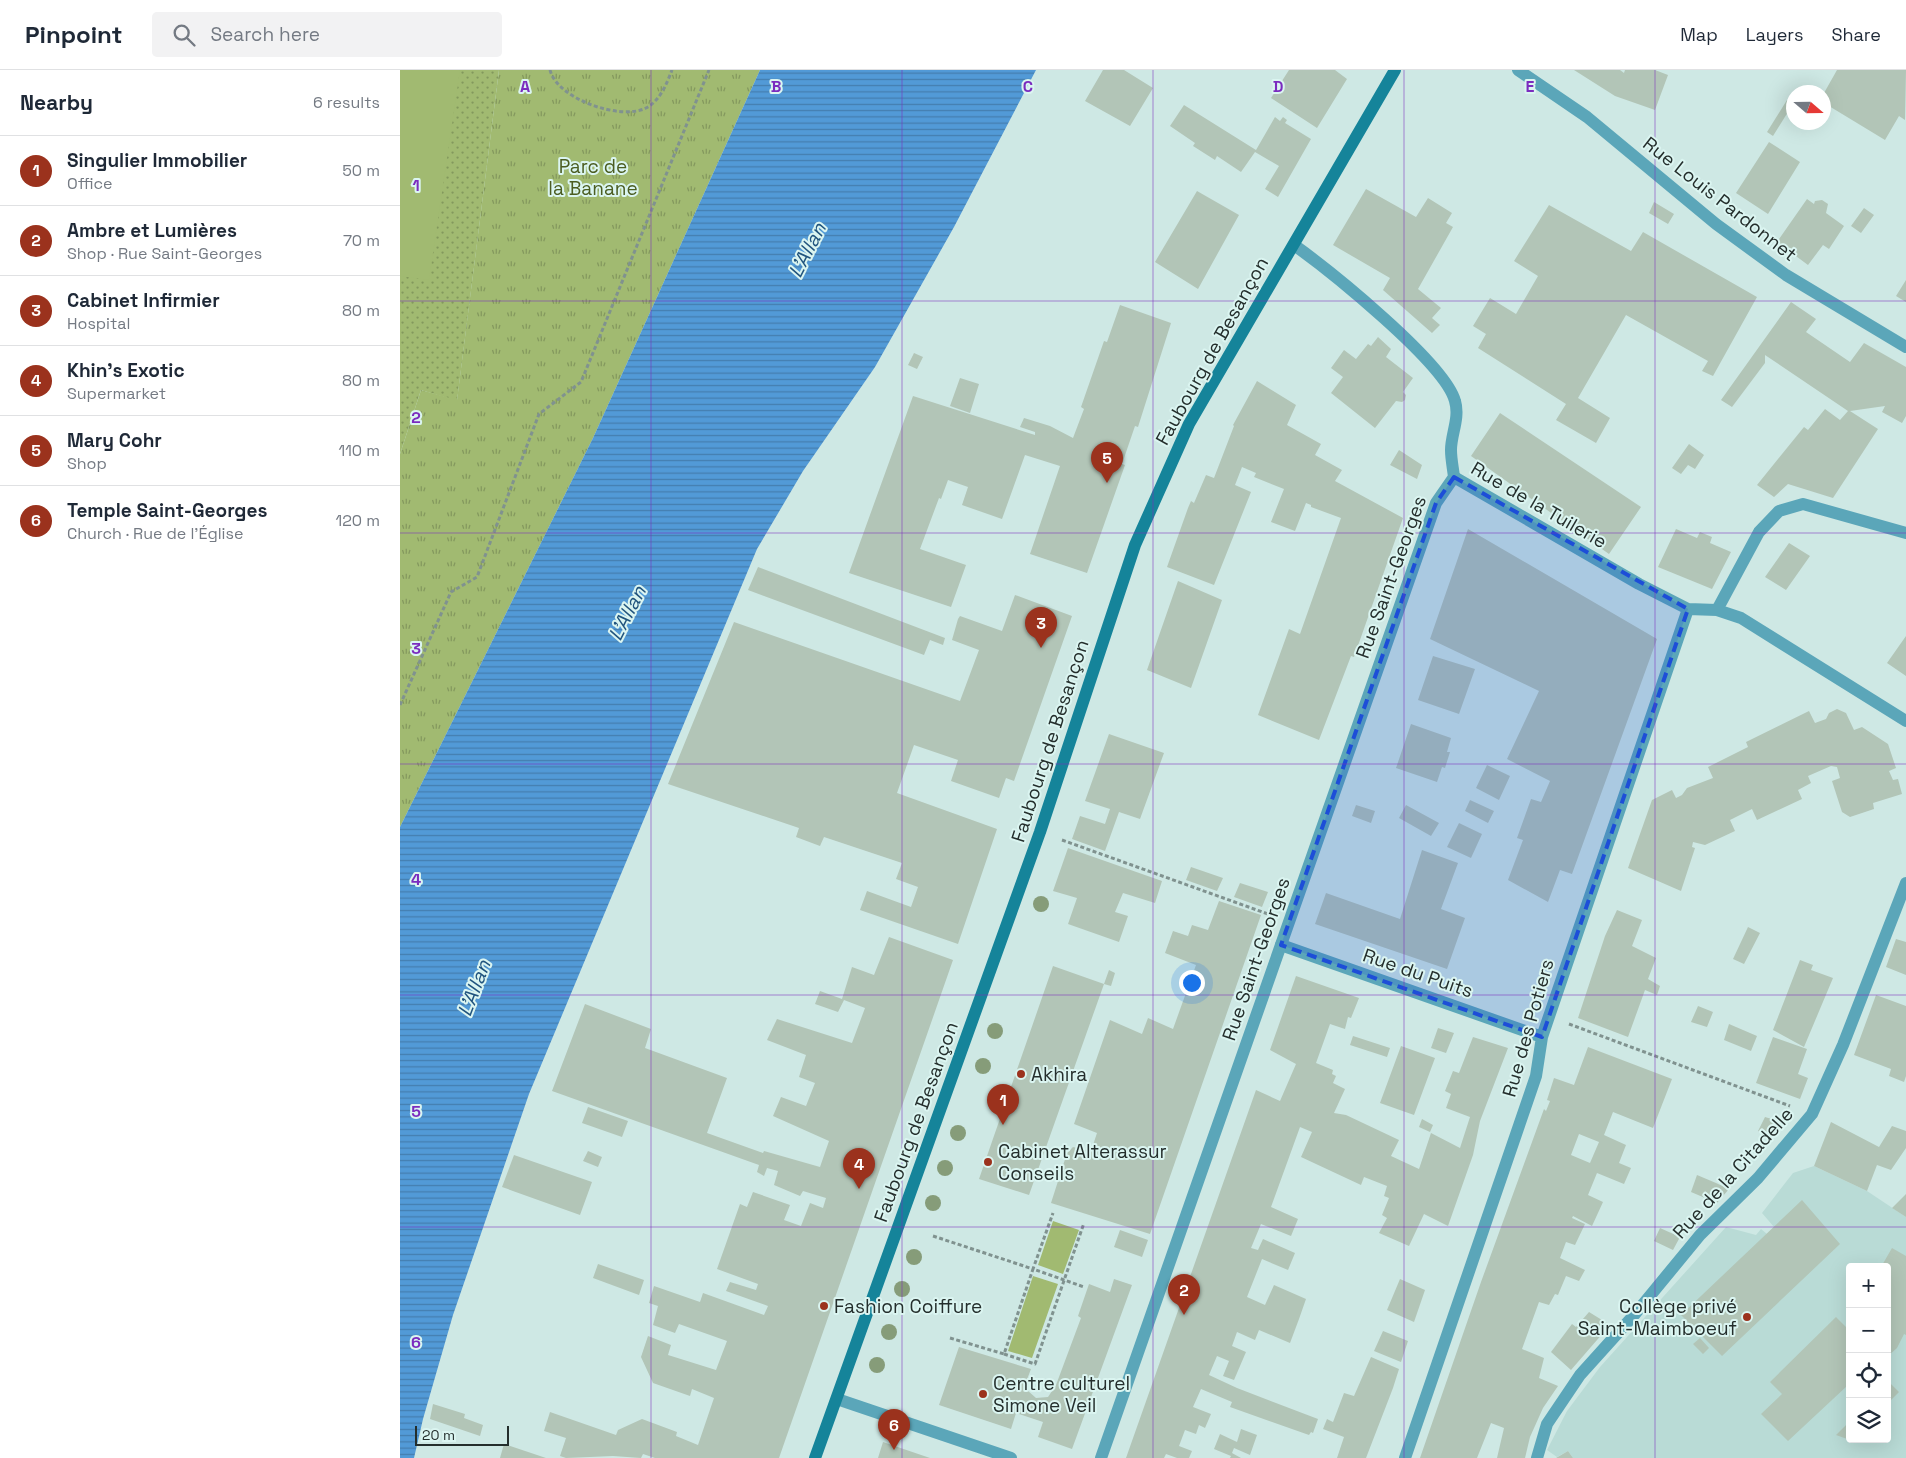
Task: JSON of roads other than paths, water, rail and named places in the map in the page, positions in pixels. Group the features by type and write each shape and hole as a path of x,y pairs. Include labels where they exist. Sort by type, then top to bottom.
{"main road":[{"name":"Faubourg de Besançon","path":"815,1458 1040,832 1135,545 1188,424 1395,70"}],"street":[{"name":"Rue Louis Pardonnet","path":"1518,70 1588,117 1716,224 1786,275 1906,347"},
{"name":"Rue de la Tuilerie","path":"1294,245 1322,265 1426,359 1447,382 1456,402 1456,423 1451,449 1454,477 1639,584 1688,609"},
{"name":"Rue Saint-Georges","path":"1101,1458 1436,502 1454,477"},
{"path":"1717,610 1759,532 1779,511 1804,504 1906,533"},
{"path":"1688,609 1717,610 1741,618 1906,721"},
{"name":"Rue des Potiers","path":"1402,1457 1536,1076 1542,1037 1688,609"},
{"name":"Rue de la Citadelle","path":"1537,1458 1547,1424 1580,1375 1635,1314 1700,1235 1758,1178 1812,1114 1843,1045 1906,883"},
{"name":"Rue du Puits","path":"1281,945 1542,1037"},
{"path":"837,1399 1012,1458"}],"water":[{"name":"L'Allan","path":"760,70 1036,70 954,227 875,367 803,471 757,549 529,1094 453,1315 423,1419 414,1458 400,1458 400,827 593,438"}],"place":[{"name":"Mary Cohr","path":"1107,483"},
{"name":"Cabinet Infirmier","path":"1041,648"},
{"name":"Akhira","path":"1021,1074"},
{"name":"Singulier Immobilier","path":"1003,1125"},
{"name":"Cabinet Alterassur Conseils","path":"988,1162"},
{"name":"Khin's Exotic","path":"859,1189"},
{"name":"Fashion Coiffure","path":"824,1306"},
{"name":"Ambre et Lumières","path":"1184,1315"},
{"name":"Collège privé Saint-Maimboeuf","path":"1747,1317"},
{"name":"Centre culturel Simone Veil","path":"983,1394"},
{"name":"Temple Saint-Georges","path":"894,1450"}],"park label":[{"name":"Parc de la Banane","path":"593,177"}]}
